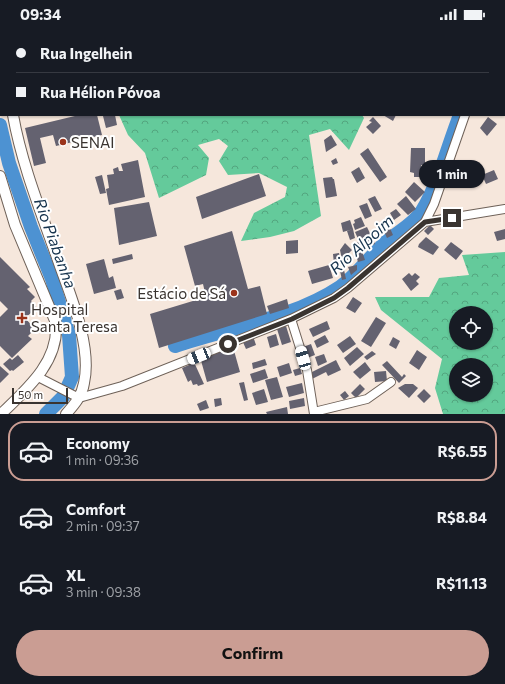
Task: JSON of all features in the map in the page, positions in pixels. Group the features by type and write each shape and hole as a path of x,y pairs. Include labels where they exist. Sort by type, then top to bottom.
{"main road":[{"path":"13,116 32,186 74,308 85,350 84,384 79,398 66,414"},
{"path":"0,176 14,225 56,323 54,345 45,366 38,377 1,414"}],"street":[{"path":"38,377 79,398 122,386 292,319 334,298 348,288 425,222 434,204 466,116"},
{"path":"460,129 471,116"},
{"path":"425,222 505,209"},
{"path":"292,319 307,370 314,413 367,399 391,382"}],"green space":[{"path":"119,116 363,116 364,118 349,150 330,129 309,135 321,216 294,231 270,237 241,241 254,213 285,197 287,187 259,173 228,175 219,161 228,146 219,139 198,145 209,158 206,175 159,198 145,153 128,135"},
{"path":"505,252 505,414 443,414 435,388 442,359 381,310 375,297 429,297 439,278 469,275 462,255"}],"building":[{"name":"SENAI","path":"75,116 97,116 102,135 56,146 53,135 40,138 46,163 34,166 25,128"},
{"path":"103,116 115,116 117,125 106,128"},
{"path":"385,116 396,116 393,121"},
{"path":"373,117 381,126 373,134 366,127 372,122 369,121"},
{"path":"488,117 497,124 487,136 480,128"},
{"path":"331,135 337,145 326,152 324,140"},
{"path":"368,148 387,177 380,182 360,154"},
{"path":"411,148 425,148 425,165 421,165 421,177 414,177 414,173 410,172"},
{"path":"336,158 338,163 333,165 331,161"},
{"path":"138,160 145,197 109,205 106,189 109,188 107,175 114,174 113,169 118,167 119,171 123,171 121,164"},
{"path":"359,167 365,178 357,183 351,172"},
{"path":"494,170 498,179 486,184 482,175"},
{"path":"259,174 266,196 202,219 196,197"},
{"path":"102,175 106,193 100,194 95,177"},
{"path":"332,177 334,179 337,196 326,198 323,178"},
{"path":"414,182 425,192 415,202 405,192"},
{"path":"375,196 382,209 375,212 368,199"},
{"path":"406,196 416,209 408,215 397,204"},
{"path":"149,202 157,236 119,245 114,208"},
{"path":"367,203 372,216 365,219 359,206"},
{"path":"396,209 401,215 394,220 390,213"},
{"path":"361,217 365,226 355,230 353,224 355,223 354,220"},
{"path":"350,220 353,229 343,232 341,223"},
{"path":"386,225 389,226 393,235 387,238 382,227"},
{"path":"430,225 434,229 428,235 424,231"},
{"path":"367,227 375,244 366,248 362,238 359,241 355,232"},
{"path":"353,229 355,238 350,240 347,231"},
{"path":"505,229 505,239 497,241 494,232"},
{"name":"Estácio de Sá","path":"232,231 248,289 260,286 267,314 159,348 150,314 206,297 203,284 195,286 184,246"},
{"path":"426,237 439,247 433,255 418,247"},
{"path":"298,240 298,253 286,254 286,241"},
{"path":"359,242 365,260 358,262 353,244"},
{"path":"451,242 463,251 456,260 444,250"},
{"path":"345,243 352,250 347,255 348,260 342,260 340,250"},
{"path":"339,253 341,263 334,264 333,254"},
{"path":"132,254 133,259 113,264 112,259"},
{"path":"0,257 30,287 27,289 35,297 31,301 37,308 25,318 35,329 28,336 32,339 12,358 0,346 0,317 8,309 0,301"},
{"path":"104,259 109,278 113,276 116,288 94,294 86,264"},
{"path":"329,265 333,278 312,284 308,271"},
{"path":"357,265 357,270 351,275 348,267"},
{"path":"344,270 346,279 342,280 340,271"},
{"path":"409,273 412,276 415,273 420,277 416,281 419,284 411,291 402,279"},
{"path":"121,289 124,298 117,300 114,291"},
{"path":"353,297 362,303 355,313 346,308"},
{"path":"287,299 289,308 270,314 267,306"},
{"path":"376,317 386,323 371,347 361,341"},
{"path":"327,321 330,329 313,337 309,329"},
{"path":"286,326 291,342 282,345 277,329"},
{"path":"276,334 279,345 270,348 267,337"},
{"path":"325,335 329,342 317,348 314,341"},
{"path":"253,336 256,345 246,349 242,340"},
{"path":"350,336 356,344 343,353 337,345"},
{"path":"393,337 400,341 396,349 389,345"},
{"path":"311,344 315,355 307,358 303,347"},
{"path":"233,347 240,372 207,382 200,357"},
{"path":"357,347 364,354 350,366 344,358"},
{"path":"417,350 427,357 419,370 409,363"},
{"path":"372,351 376,354 367,360 364,357"},
{"path":"324,354 327,362 318,366 315,357"},
{"path":"18,355 24,362 13,371 10,371 3,364 10,358 12,360"},
{"path":"265,359 267,365 253,369 252,363"},
{"path":"193,360 204,384 198,386 197,384 193,385 191,380 188,382 182,368 189,365 187,362"},
{"path":"336,360 341,370 328,376 326,372 312,379 310,373"},
{"path":"387,361 402,377 404,374 406,376 399,383 382,365"},
{"path":"365,362 371,370 360,379 353,372"},
{"path":"289,363 292,373 280,377 277,367"},
{"path":"0,366 9,374 0,383"},
{"path":"300,368 302,374 295,376 293,370"},
{"path":"265,369 268,378 253,383 250,374"},
{"path":"386,371 387,381 375,382 374,372"},
{"path":"277,377 283,397 271,400 265,380"},
{"path":"244,382 248,400 244,401 239,383"},
{"path":"302,383 304,393 289,397 286,387"},
{"path":"360,384 365,389 356,398 351,393"},
{"path":"405,384 413,384 418,388 409,398 398,388"},
{"path":"264,389 268,402 256,405 252,393"},
{"path":"424,389 431,396 424,403 417,396"},
{"path":"345,391 349,396 344,400 340,395"},
{"path":"221,398 222,405 215,407 214,399"},
{"path":"304,398 305,406 290,409 289,401"},
{"path":"206,400 209,408 200,411 197,404"},
{"path":"287,407 288,414 267,414 266,412"}],"waterway":[{"name":"Rio Alpoim","path":"175,346 282,315 322,298 340,287 358,271 380,247 419,216 428,200 438,176 460,116"},
{"name":"Rio Piabanha","path":"0,125 9,163 31,227 52,279 69,335 72,377 63,397 46,414"}],"place":[{"name":"SENAI","path":"63,142"},
{"name":"Estácio de Sá","path":"234,293"},
{"name":"Hospital Santa Teresa","path":"22,318"}],"route":[{"path":"228,344 292,319 334,298 410,237 425,222 452,218"}]}
